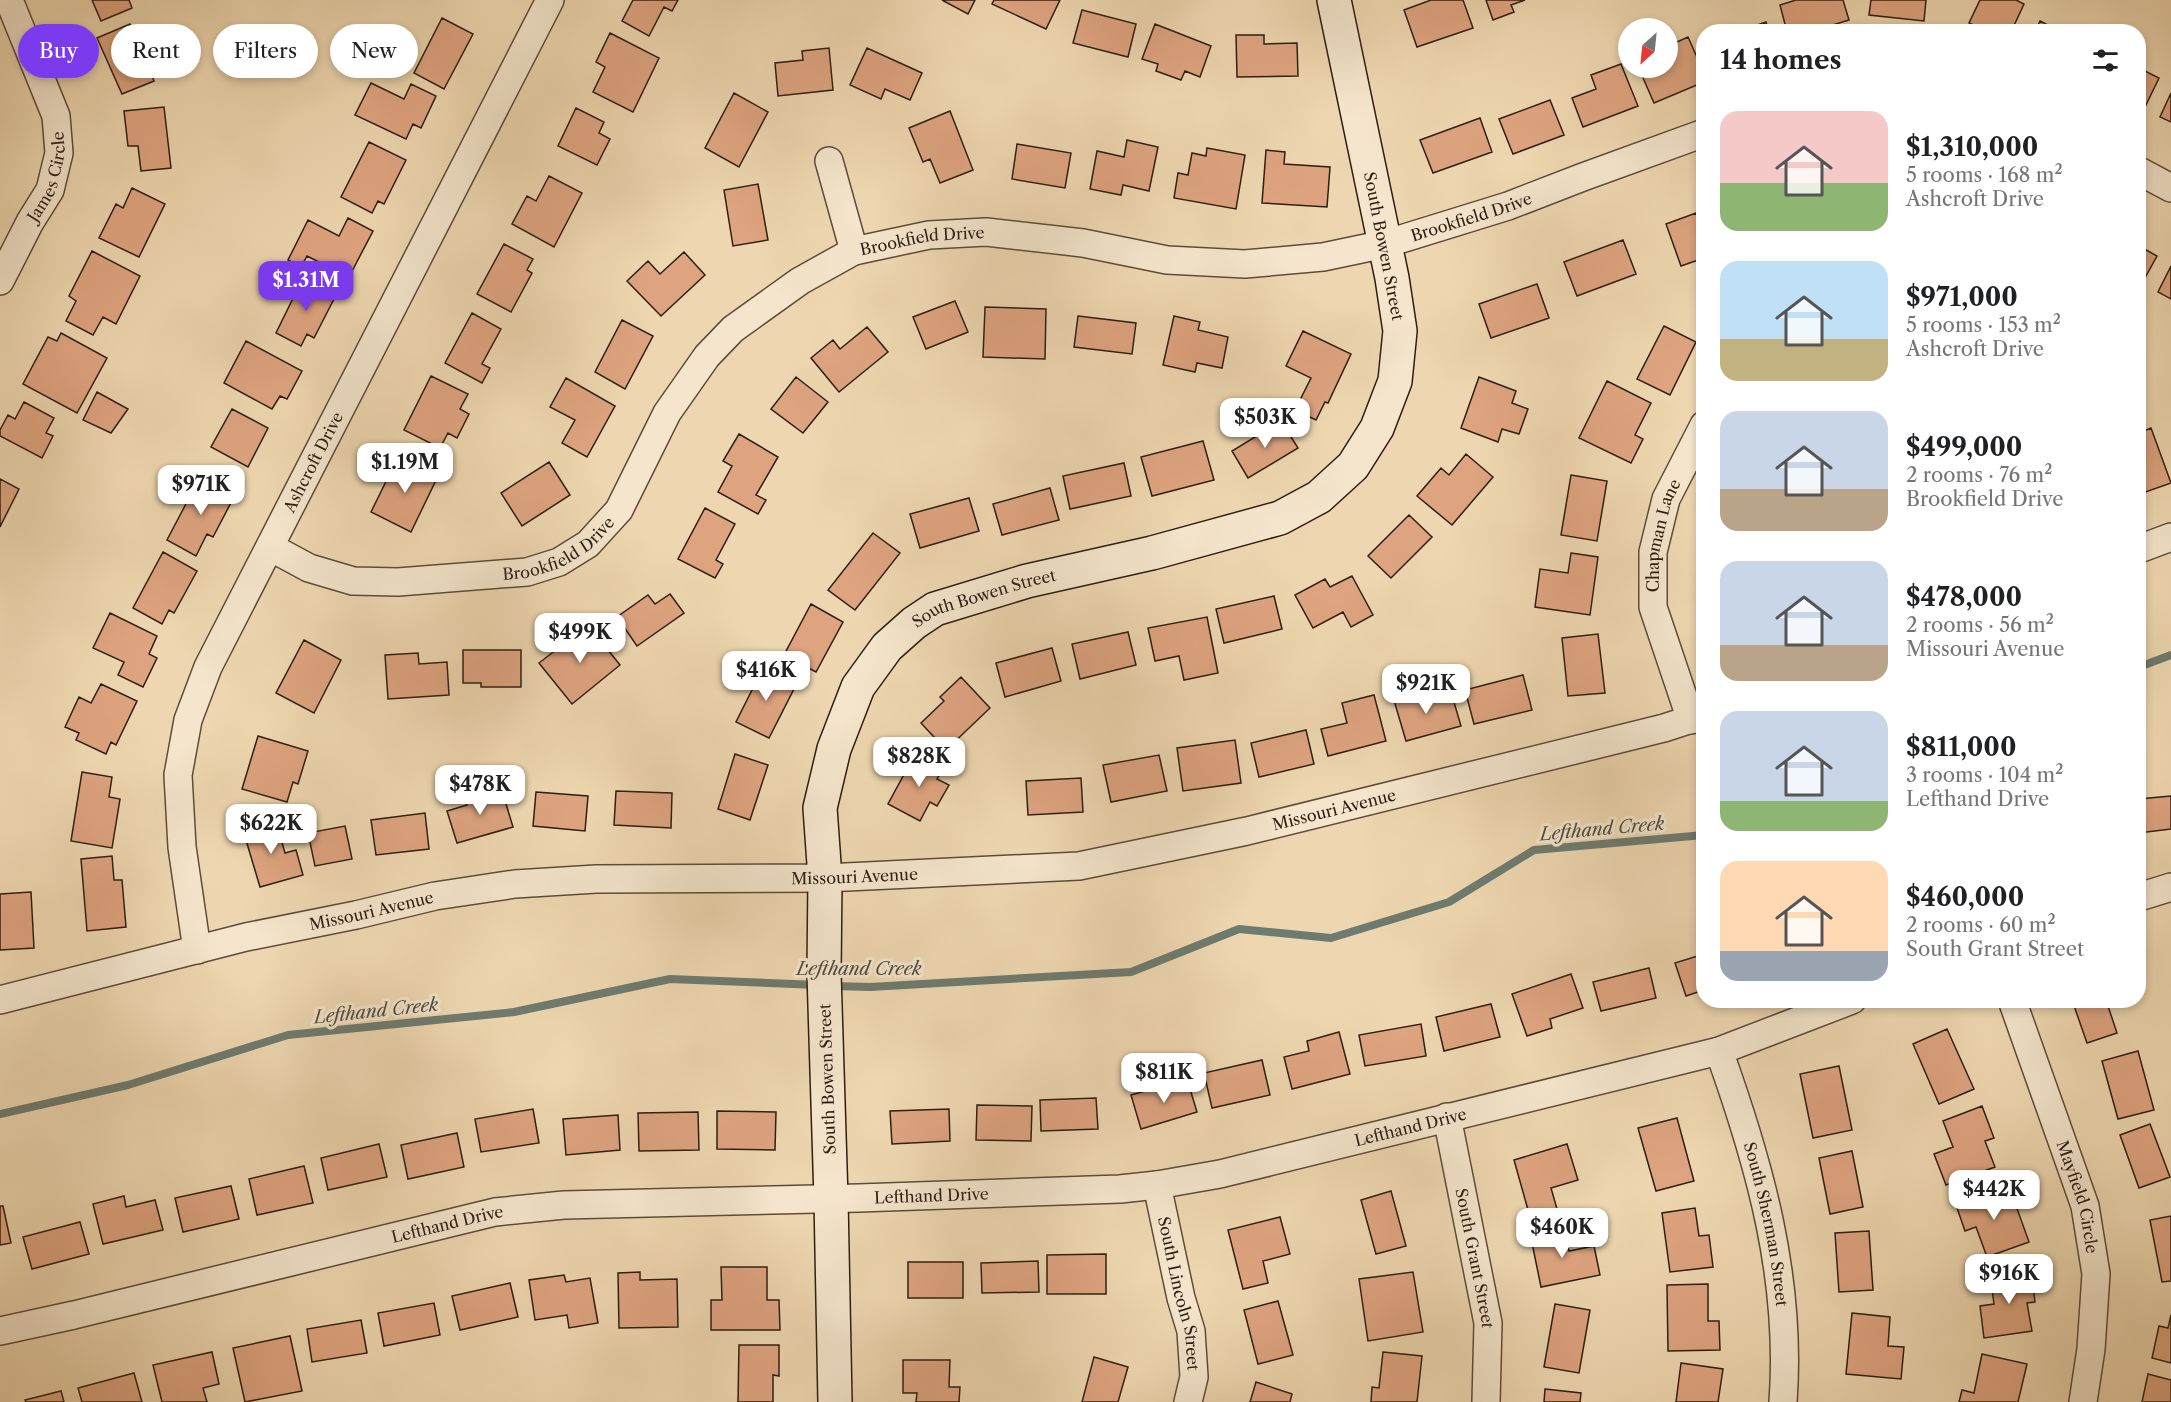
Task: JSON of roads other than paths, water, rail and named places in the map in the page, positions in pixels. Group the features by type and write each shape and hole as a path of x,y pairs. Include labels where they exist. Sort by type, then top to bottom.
{"street":[{"name":"James Circle","path":"0,281 30,222 50,190 59,153 56,116 9,0"},
{"name":"Ashcroft Drive","path":"197,950 182,847 178,775 188,720 208,668 550,0"},
{"name":"South Bowen Street","path":"835,1402 824,973 825,879 820,808 834,749 858,687 887,647 934,609 1027,581 1152,553 1280,518 1319,496 1353,466 1377,428 1395,381 1400,331 1385,244 1334,0"},
{"name":"Brookfield Drive","path":"270,548 309,568 353,580 398,582 527,572 559,562 588,544 619,510 667,413 707,356 734,329 800,280 854,251 929,235 986,232 1083,243 1167,260 1245,264 1323,257 1385,244 1508,206 1696,136"},
{"path":"829,160 854,251"},
{"path":"2146,175 2171,188"},
{"name":"Chapman Lane","path":"1696,441 1666,499 1653,552 1653,607 1696,715"},
{"path":"2146,546 2171,537"},
{"name":"Missouri Avenue","path":"0,1000 246,937 356,915 435,896 515,884 596,879 825,879 1079,866 1247,831 1696,718"},
{"path":"2146,895 2171,886"},
{"name":"Lefthand Drive","path":"0,1331 495,1212 564,1204 1120,1190 1220,1174 1719,1051 1831,1008"},
{"name":"Mayfield Circle","path":"2015,1008 2085,1206 2096,1274 2091,1349 2083,1402"},
{"name":"South Sherman Street","path":"1719,1051 1745,1123 1771,1223 1782,1299 1785,1376 1783,1402"},
{"name":"South Grant Street","path":"1447,1117 1488,1323 1486,1402"},
{"name":"South Lincoln Street","path":"1157,1185 1181,1298 1191,1331 1194,1377 1188,1402"}],"waterway":[{"name":"Lefthand Creek","path":"2146,664 2171,655"},
{"name":"Lefthand Creek","path":"833,986 870,987 1131,972 1239,929 1331,938 1449,902 1534,850 1696,836"},
{"name":"Lefthand Creek","path":"0,1114 128,1085 288,1035 514,1012 670,979 818,985"}]}
